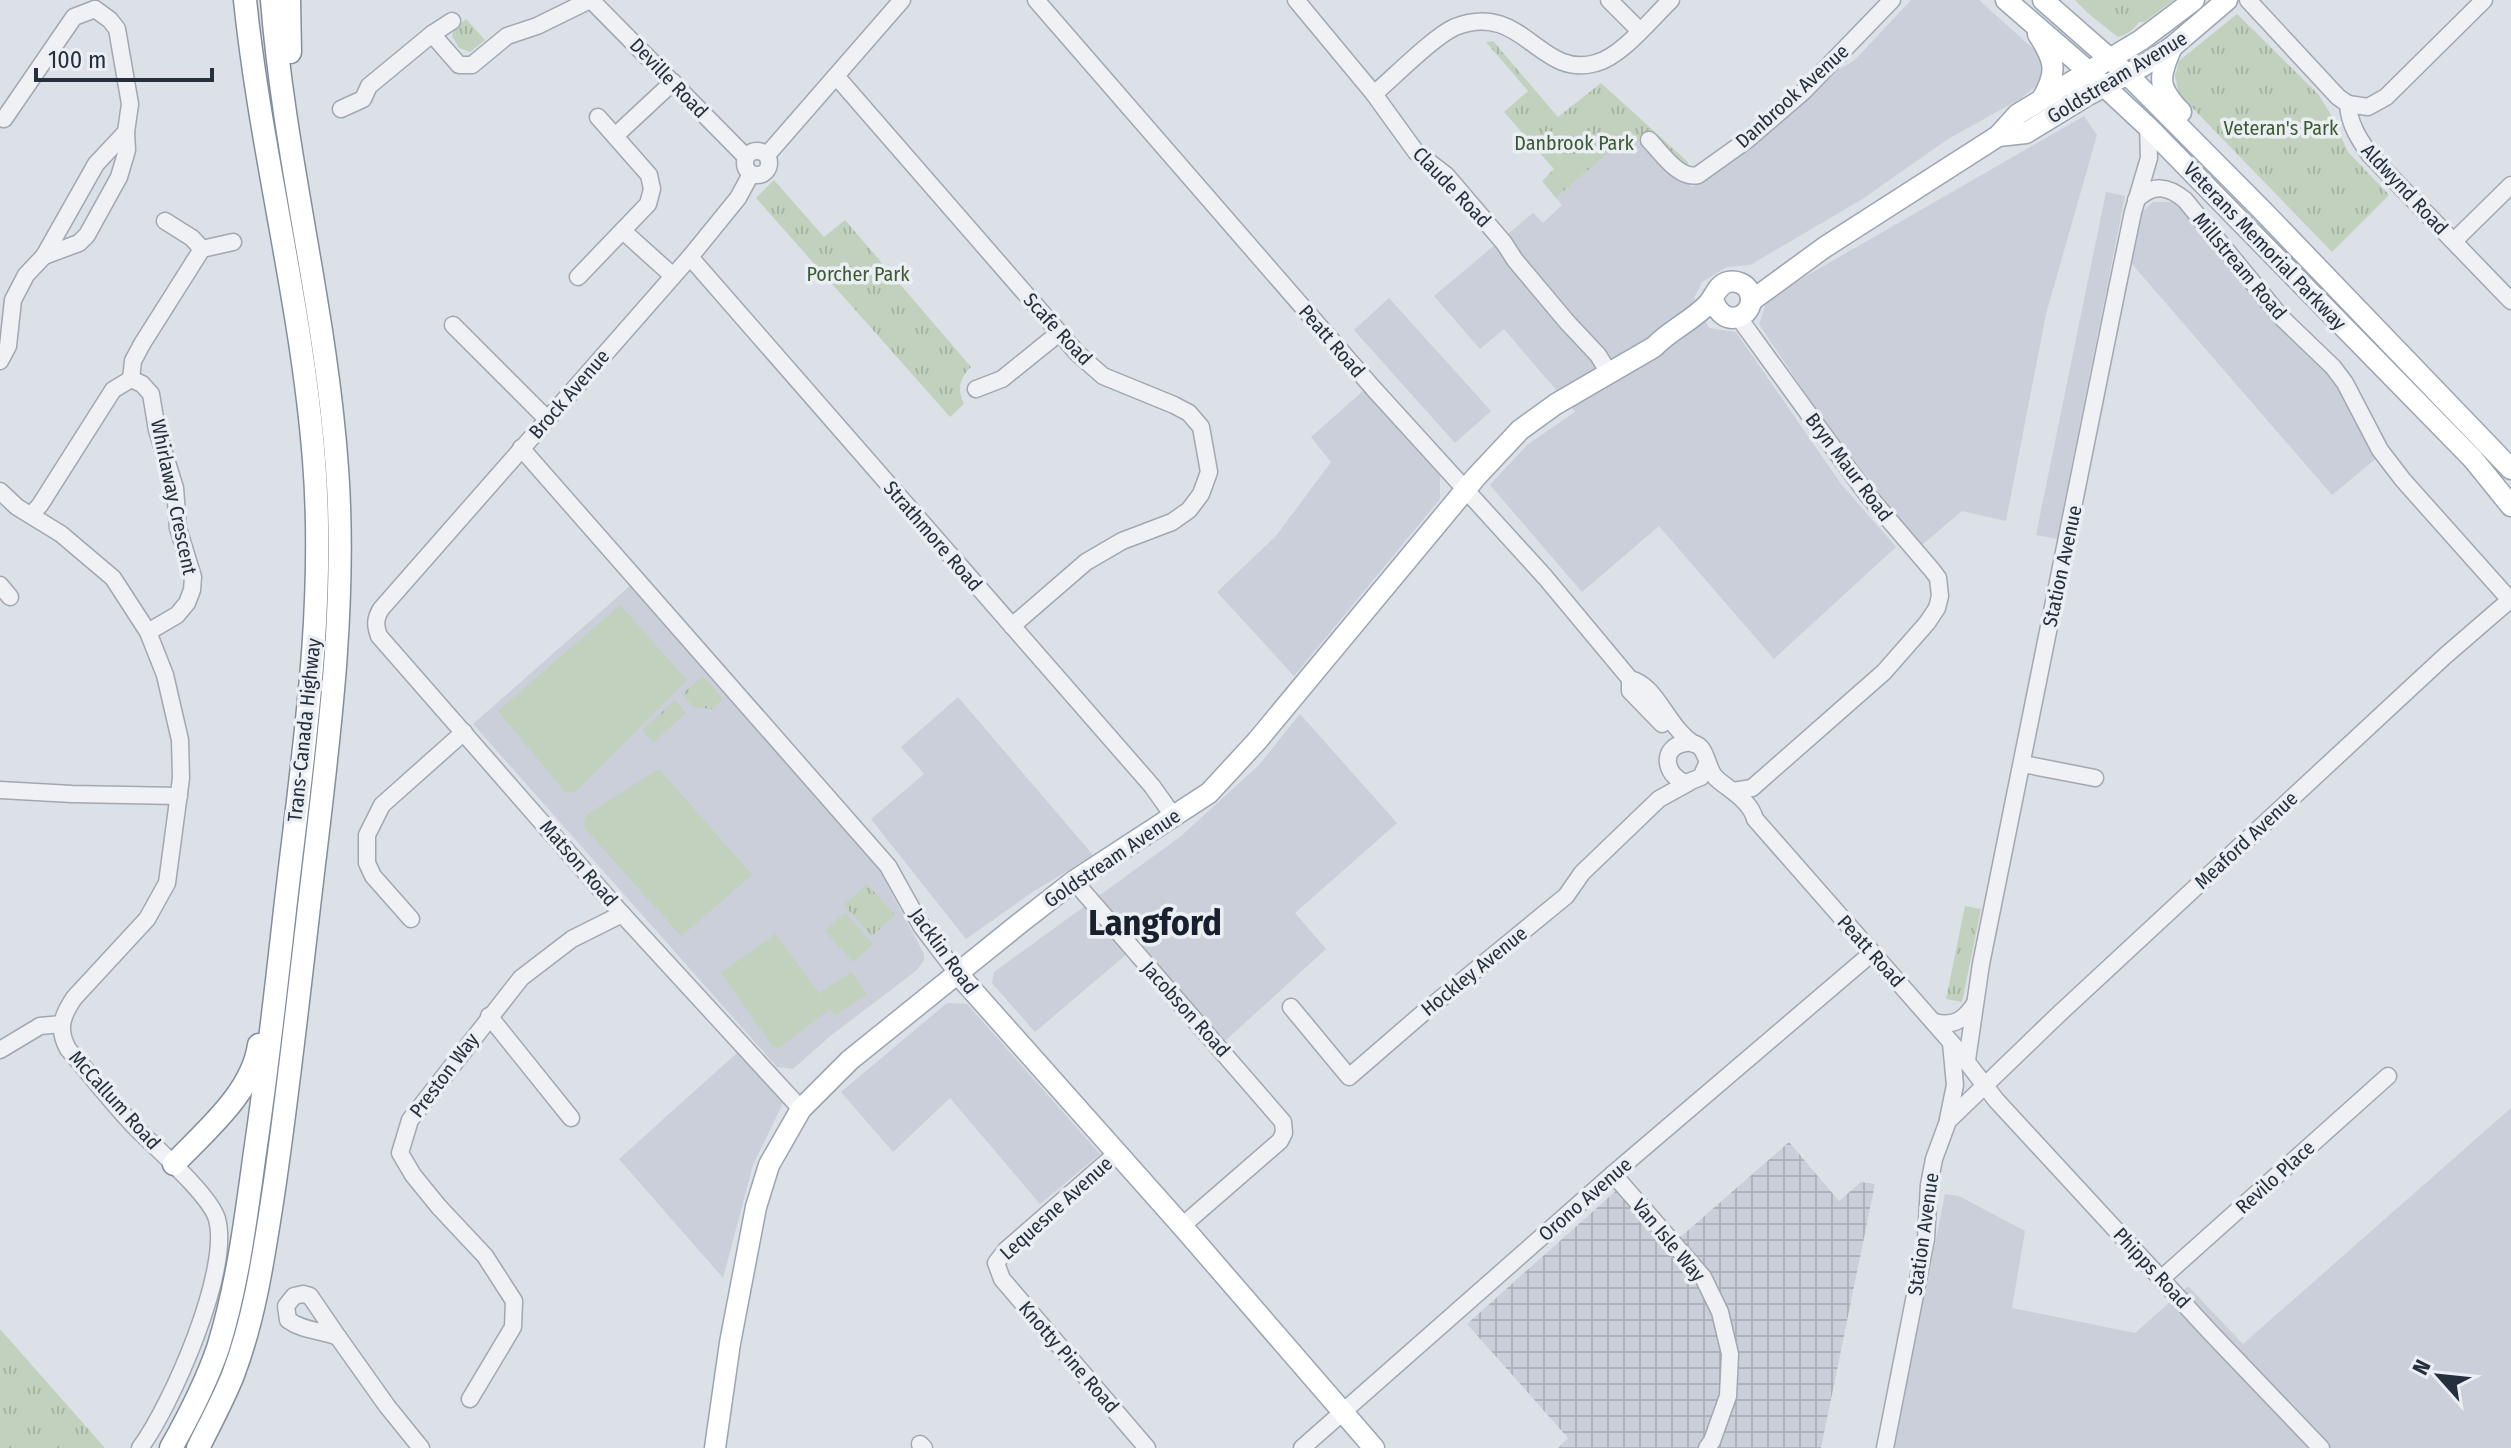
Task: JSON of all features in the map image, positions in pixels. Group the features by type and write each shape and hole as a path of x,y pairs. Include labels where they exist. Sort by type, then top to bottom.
{"highway":[{"path":"229,0 256,153 280,230"},
{"name":"Trans-Canada Highway","path":"171,1448 194,1406 217,1350 244,1232 269,1052 306,727 316,609 314,463 299,341 259,111 245,0"},
{"name":"Trans-Canada Highway","path":"198,1448 234,1372 261,1266 274,1185 332,701 340,581 340,509 332,411 286,126 272,0"},
{"path":"289,0 293,99 339,387 344,440 340,509"},
{"path":"174,1164 226,1109 247,1081 258,1051 290,795 306,727"}],"main road":[{"name":"Veterans Memorial Parkway","path":"2006,0 2148,127 2473,459 2511,506"},
{"name":"Veterans Memorial Parkway","path":"2043,0 2127,74 2511,469"},
{"name":"Goldstream Avenue","path":"715,1448 730,1343 756,1207 769,1165 801,1109 850,1060 1074,881 1209,793 1235,767 1465,490 1520,430 1556,404 1609,373 1654,347 1672,344 1736,305 1998,136 2018,114 2141,40 2194,0"},
{"name":"Goldstream Avenue","path":"1998,136 2026,133 2127,74 2172,47 2227,0"},
{"path":"2027,17 2052,55 2053,72 2041,99"},
{"path":"2172,47 2162,68 2164,95 2226,158 2262,210"},
{"name":"Jacklin Road","path":"957,973 1374,1448"}],"street":[{"path":"432,34 459,65 472,65 507,36 537,26 590,0"},
{"name":"Deville Road","path":"590,0 746,157"},
{"path":"767,155 902,0"},
{"name":"Peatt Road","path":"1036,0 1373,388 1545,577 1630,679 1641,682 1678,733 1706,753 1713,775 1733,791 1951,1041 1985,1085"},
{"name":"Claude Road","path":"1296,0 1374,94 1416,152 1446,175 1598,355 1609,373"},
{"path":"1609,0 1639,30"},
{"path":"1374,94 1446,33 1465,24 1484,21 1506,24 1527,35 1552,57 1572,65 1594,64 1605,60 1671,0"},
{"name":"Danbrook Avenue","path":"1649,140 1683,173 1691,177 1698,175 1795,100 1892,0"},
{"name":"Aldwynd Road","path":"2248,0 2348,104 2348,116 2370,155 2511,301"},
{"path":"2348,104 2368,107 2386,97 2484,0"},
{"path":"4,119 74,17 96,4 117,29 130,104 127,150 119,177 87,235 79,243 44,256"},
{"path":"341,109 368,105 369,86 452,21"},
{"name":"Scafe Road","path":"836,76 1059,333 1103,376 1174,405 1189,413 1201,427 1209,472 1201,494 1189,510 1172,522 1122,541 1086,562 1012,626"},
{"path":"615,136 673,82"},
{"path":"578,277 648,204 652,189 649,175 598,117"},
{"name":"Station Avenue","path":"1967,1060 1975,1017 1974,1005 2136,200 2149,158 2148,127"},
{"path":"0,361 8,346 13,300 26,275 44,256 96,164 126,132"},
{"path":"757,151 767,155 770,163 767,171 760,176 751,174 746,168 746,157 757,151"},
{"name":"Brock Avenue","path":"381,609 690,257 738,198 751,174"},
{"path":"2454,241 2511,185"},
{"name":"Millstream Road","path":"2136,200 2145,191 2161,187 2185,200 2281,317 2333,367 2345,383 2380,450 2510,600"},
{"path":"165,221 192,238 202,249"},
{"path":"623,231 673,276"},
{"path":"31,515 113,390 131,379 133,361 142,344 202,249 233,242"},
{"name":"Strathmore Road","path":"690,257 1152,786 1174,817"},
{"name":"Bryn Maur Road","path":"1736,305 1843,463 1938,578 1940,596 1937,608 1927,623 1884,672 1752,788"},
{"path":"453,325 547,419"},
{"path":"976,389 1002,379 1059,333"},
{"name":"Whirlaway Crescent","path":"131,379 142,384 151,394 157,430 175,488 178,528 193,577 187,603 177,615 148,632"},
{"name":"Jacklin Road","path":"521,448 888,866 922,927 957,973"},
{"name":"McCallum Road","path":"0,491 73,543 113,578 148,632 165,675 180,740 179,796 167,883 147,919 74,998 62,1024 62,1037 68,1049 135,1126 174,1164 217,1220 214,1272 203,1316 171,1395 140,1448"},
{"name":"Meaford Avenue","path":"1985,1085 2349,745 2510,600"},
{"name":"Matson Road","path":"381,609 376,617 379,636 622,914 801,1109"},
{"name":"Peatt Road","path":"1630,679 1630,691 1664,726 1669,742 1669,762 1676,779 1718,789 1746,814 1752,813"},
{"path":"411,919 373,876 367,863 367,835 382,805 464,732"},
{"path":"1669,762 1680,745 1694,744"},
{"name":"Hockley Avenue","path":"1659,799 1669,762"},
{"path":"1691,782 1705,772 1707,764"},
{"path":"2023,764 2095,778"},
{"name":"Hockley Avenue","path":"1291,1007 1349,1077 1566,896 1582,873 1659,799 1691,782"},
{"path":"1733,791 1752,788 1752,813"},
{"path":"0,790 179,796"},
{"name":"Jacobson Road","path":"1074,881 1283,1122 1284,1133 1280,1141 1182,1226"},
{"name":"Preston Way","path":"470,1399 513,1327 514,1301 485,1256 439,1207 400,1153 410,1120 521,978 572,939 622,914"},
{"name":"Orono Avenue","path":"1302,1448 1613,1174 1872,953"},
{"path":"1934,1022 1944,1025 1960,1021 1974,1005"},
{"path":"489,1016 571,1118"},
{"path":"0,1050 40,1026 62,1024"},
{"path":"1948,1121 1955,1085 1951,1041"},
{"name":"Revilo Place","path":"2162,1278 2388,1076"},
{"name":"Station Avenue","path":"1885,1448 1926,1239 1934,1159 1948,1121 1985,1085"},
{"name":"Phipps Road","path":"1985,1085 2211,1333 2321,1448"},
{"name":"Lequesne Avenue","path":"996,1263 1006,1250 1117,1153"},
{"name":"Van Isle Way","path":"1613,1174 1703,1277 1720,1312 1730,1354 1728,1396 1707,1448"},
{"name":"Knotty Pine Road","path":"996,1263 1002,1279 1147,1448"},
{"path":"338,1337 421,1448"}],"shaded area":[{"path":"1911,0 1979,0 2039,54 2043,68 2039,84 2020,99 1948,139 1861,200 1750,265 1727,267 1702,282 1694,298 1709,328 1736,332 1841,484 1896,547 1774,659 1659,526 1582,592 1490,485 1527,445 1575,412 1504,329 1480,349 1434,296 1533,213 1543,223 1562,205 1556,198 1632,133 1692,187 1806,100 1838,70 1855,60"},
{"path":"2084,116 2097,135 2046,314 2006,521 1962,511 1922,545 1858,472 1759,324 1768,298"},
{"path":"2106,192 2125,196 2057,539 2036,535"},
{"path":"2153,202 2172,202 2197,221 2334,372 2378,457 2332,495 2132,264 2140,214"},
{"path":"1389,298 1491,411 1455,443 1354,330"},
{"path":"1364,390 1440,476 1440,499 1294,676 1217,592 1276,536 1331,462 1311,437"},
{"path":"631,585 880,871 924,954 924,960 917,970 829,1037 793,1069 777,1067 473,724"},
{"path":"958,697 1093,855 1034,891 966,939 871,819 924,774 901,747"},
{"path":"1300,714 1397,823 1295,913 1326,949 1215,1050 1128,953 1035,1032 992,983 994,972 1180,837 1259,765"},
{"path":"947,1003 967,1004 1100,1154 1040,1204 950,1098 893,1152 841,1092"},
{"path":"738,1052 784,1101 753,1165 723,1278 619,1159"},
{"path":"2511,1108 2511,1448 1894,1448 1945,1194 1959,1196 2025,1231 2012,1308 2135,1333 2188,1286 2243,1344"},
{"path":"1789,1142 1839,1201 1861,1182 1875,1184 1821,1448 1558,1448 1568,1438 1467,1324 1618,1189 1669,1247"}],"green space":[{"path":"2075,0 2174,0 2118,37"},
{"name":"Veteran's Park","path":"2237,14 2318,94 2348,152 2389,195 2332,252 2179,94 2175,76 2179,61"},
{"path":"466,19 485,40 470,52 459,48 452,36 454,28"},
{"name":"Danbrook Park","path":"1493,41 1558,117 1601,83 1689,163 1673,170 1632,133 1556,198 1542,181 1554,169 1504,112 1528,91 1486,42"},
{"name":"Porcher Park","path":"774,180 824,237 845,220 971,367 960,384 964,404 950,417 756,198"},
{"path":"620,605 687,680 575,792 565,792 498,711"},
{"path":"703,676 723,699 711,709 693,707 682,694"},
{"path":"675,700 686,713 653,743 642,730"},
{"path":"659,769 752,875 681,936 583,826 586,815"},
{"path":"867,884 895,915 872,936 844,905"},
{"path":"1965,906 1981,909 1962,1002 1946,999"},
{"path":"845,913 873,944 853,962 825,931"},
{"path":"775,934 822,997 820,992 852,972 867,995 835,1015 830,1009 779,1048 773,1047 721,973"},
{"path":"0,1329 105,1448 0,1448"}],"district":[{"name":"Langford","path":"1155,923"}]}
